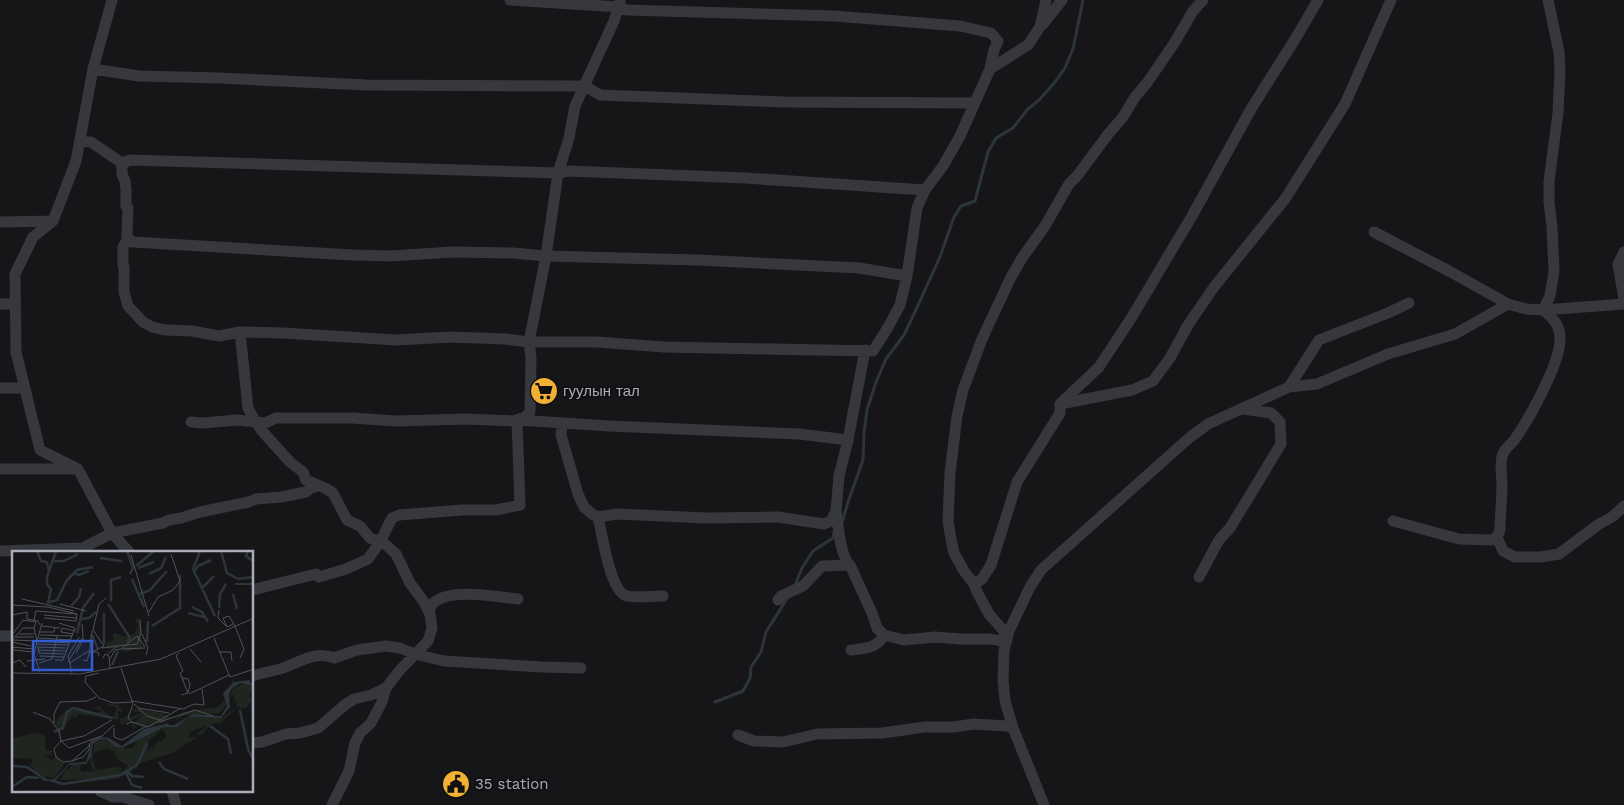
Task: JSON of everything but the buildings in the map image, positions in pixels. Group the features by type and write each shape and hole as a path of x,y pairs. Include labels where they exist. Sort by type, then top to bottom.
{"street":[{"path":"112,0 93,69 76,161 53,221 33,237 15,274 16,352 40,450 78,469 112,533 129,551"},
{"path":"130,240 127,240 123,247 124,292 128,306 143,322 164,330 219,336 240,332 397,340 450,338 505,339 529,342 597,342 664,347 873,351 900,305 907,276 917,208 925,190 943,166 960,136 990,69 998,41 991,33 960,26 835,16 627,10 620,4 510,0"},
{"path":"1040,27 1046,0"},
{"path":"990,69 1028,45 1062,0"},
{"path":"1009,631 1002,629 989,614 976,592 974,584 954,553 948,521 953,444 959,405 967,377 982,340 1022,258 1045,226 1069,184 1123,117 1135,97 1151,78 1175,42 1193,11 1203,0"},
{"path":"974,584 982,579 991,565 1016,482 1035,455 1060,413 1060,404 1098,367 1130,320 1192,216 1251,109 1318,0"},
{"path":"1060,404 1132,390 1153,381 1170,358 1188,325 1214,287 1285,199 1340,112 1391,0"},
{"path":"1543,310 1550,296 1554,271 1549,181 1558,113 1560,71 1559,52 1548,0"},
{"path":"518,420 530,412 531,357 529,342 546,256 558,173 569,138 575,106 620,4"},
{"path":"93,69 139,76 366,85 585,86 600,95 620,96 786,102 975,103"},
{"path":"80,141 91,142 122,163"},
{"path":"122,163 130,160 558,173 569,171 745,178 925,190"},
{"path":"122,163 126,206 128,208 127,235 133,242 353,255 392,256 453,252 697,260 859,268 907,276"},
{"path":"0,222 53,221"},
{"path":"1374,232 1508,304 1526,309 1543,310 1624,304"},
{"path":"1624,252 1618,264 1624,299"},
{"path":"1289,387 1320,340 1409,303"},
{"path":"0,304 15,304"},
{"path":"1044,805 1013,728 1005,701 1002,680 1004,651 1009,631 1030,587 1041,570 1189,438 1208,424 1289,387 1317,384 1388,354 1455,334 1508,304"},
{"path":"1393,521 1460,538 1492,540 1497,537 1500,530 1501,465 1503,453 1514,441 1530,415 1547,382 1559,348 1560,338 1555,320 1543,310"},
{"path":"240,332 248,408 255,421 290,462 302,472 306,480 333,493 347,520 360,526 370,538 380,542 396,554 410,583 429,612 432,628 428,641 386,688 382,702 371,723 360,733 355,743 349,771 332,805"},
{"path":"865,350 848,440 839,476 836,511 839,536 846,562 850,565 872,612 876,628 884,636 904,640 935,637 1000,641 1009,631"},
{"path":"0,388 24,388"},
{"path":"1199,576 1219,540 1233,524 1281,444 1280,422 1271,413 1242,408"},
{"path":"192,422 237,420 265,423 276,418 352,418 397,421 518,420 799,434 848,440"},
{"path":"254,589 300,577 316,574 319,577 368,559 380,542 392,518 399,515 462,510 496,510 520,505 518,420"},
{"path":"562,423 561,435 578,494 584,507 598,517 617,514 706,518 778,517 824,524 831,521 836,511"},
{"path":"0,469 78,469"},
{"path":"0,551 83,548 112,533 163,523 256,499 281,498 306,492 319,486"},
{"path":"1497,537 1503,551 1515,557 1541,557 1559,554 1599,524 1612,517 1624,506"},
{"path":"598,517 610,571 613,581 620,591 626,596 663,596"},
{"path":"778,600 781,596 803,586 822,566 850,565"},
{"path":"429,612 433,603 443,596 458,594 518,599"},
{"path":"850,650 873,646 882,640 884,636"},
{"path":"254,676 281,669 315,656 327,655 334,658 357,650 386,646 400,648 415,654 444,661 581,668"},
{"path":"254,743 318,728 354,699 371,695 386,688"},
{"path":"738,735 754,741 783,742 817,734 882,733 925,727 954,727 974,724 1013,728"},
{"path":"102,792 113,797 123,797 150,805"},
{"path":"172,792 176,805"}],"waterway":[{"path":"842,523 863,460 867,410 886,359 904,335 940,257 954,217 961,206 975,201 988,152 996,138 1013,128 1027,110 1055,82 1065,68 1073,49 1083,0"},
{"path":"795,585 802,568 813,551 833,538 834,532"},
{"path":"715,702 743,691 750,678 751,667 761,652 766,632 788,597"}],"place":[{"name":"гуулын тал","path":"544,391"},
{"name":"35 station","path":"456,784"}]}
